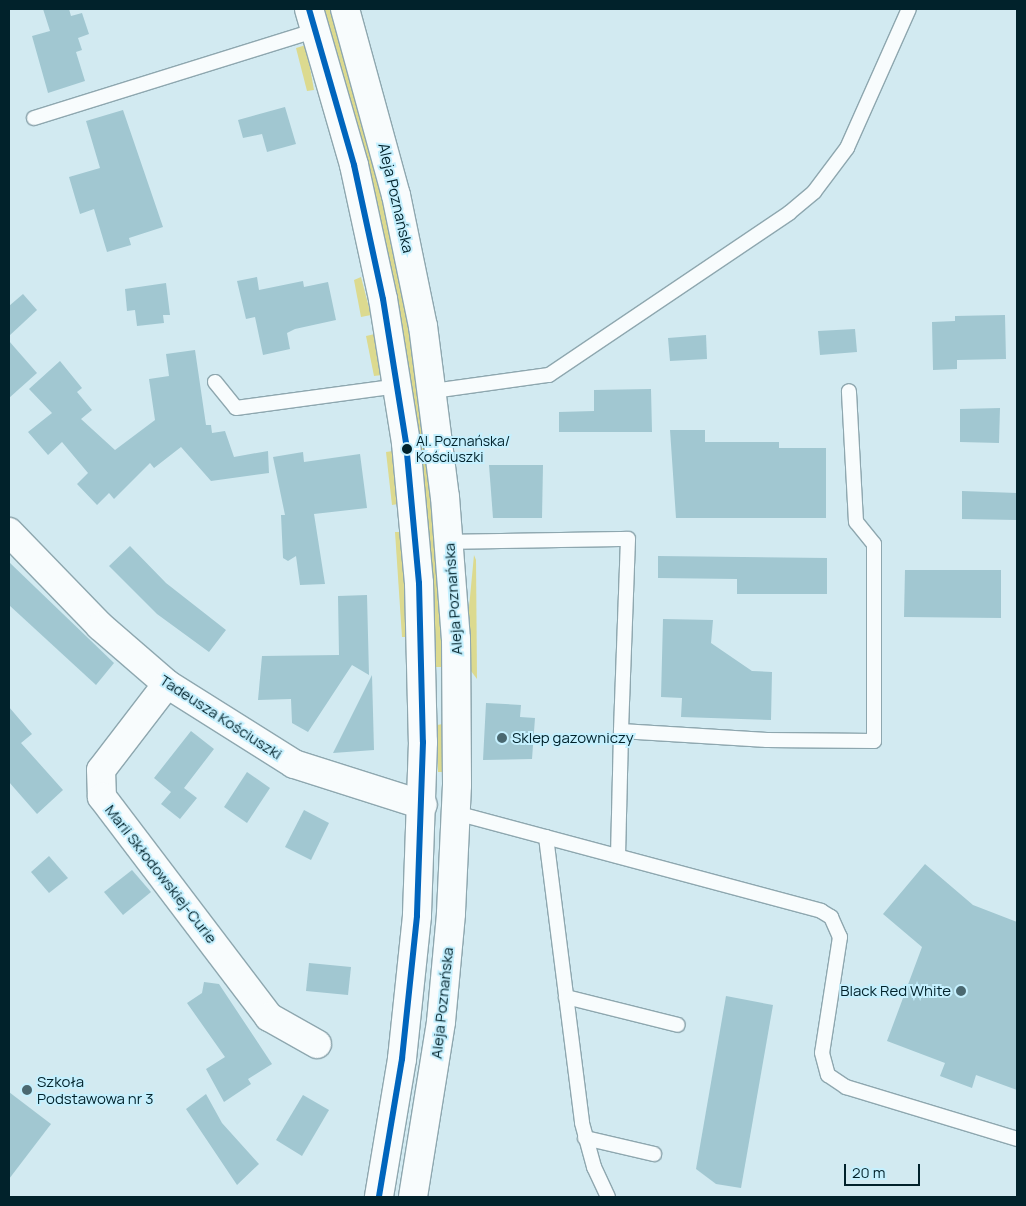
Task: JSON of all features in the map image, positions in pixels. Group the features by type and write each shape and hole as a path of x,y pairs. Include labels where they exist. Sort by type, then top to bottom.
{"main road":[{"name":"Aleja Poznańska","path":"345,9 396,195 432,391 449,542 457,676 456,813 441,1022 414,1197"},
{"path":"313,19 364,209 398,386 419,593 423,805 411,984 379,1197"},
{"name":"Tadeusza Kościuszki","path":"9,532 100,626 167,684 294,764 423,805 456,813"},
{"name":"Marii Skłodowskiej-Curie","path":"167,684 102,770 102,797 269,1017 317,1044"}],"lane":[{"path":"432,391 549,375 790,213 814,192 847,148 909,9"},
{"path":"34,118 313,19"},
{"path":"215,382 236,408 398,386"},
{"path":"621,731 767,740 874,741 874,544 856,522 849,391"},
{"path":"449,542 628,539 618,856"},
{"path":"456,813 618,856 831,917 840,937 822,1053 828,1075 846,1087 1017,1139"},
{"path":"546,837 585,1138 608,1197"},
{"path":"566,997 678,1025"},
{"path":"585,1138 654,1154"}],"shaded area":[{"path":"324,9 332,9 383,194 410,331 427,450 443,667 436,667 428,522 403,330 388,252"},
{"path":"306,45 314,90 307,91 296,48"},
{"path":"361,277 371,315 361,317 354,280"},
{"path":"375,334 382,375 374,376 366,336"},
{"path":"393,451 398,504 392,505 386,452"},
{"path":"395,532 401,532 408,637 402,637"},
{"path":"474,555 476,560 477,679 471,671 468,618"},
{"path":"443,724 443,772 438,772 437,725"}],"building":[{"path":"43,9 69,9 71,16 82,13 89,34 78,38 82,50 76,52 85,81 48,93 32,36 50,31"},
{"path":"285,107 296,144 267,152 262,134 243,138 238,120"},
{"path":"123,110 163,227 129,238 131,245 107,252 94,209 80,214 69,177 100,168 86,121"},
{"path":"257,277 259,290 303,281 304,287 328,282 336,320 295,329 287,333 290,349 263,355 255,317 246,319 237,281"},
{"path":"166,283 170,315 163,315 164,323 137,326 135,310 127,311 125,289"},
{"path":"23,294 37,310 9,336 9,306"},
{"path":"1005,315 1006,359 957,360 957,369 933,370 932,322 955,321 955,316"},
{"path":"855,329 857,352 820,355 818,331"},
{"path":"706,335 707,359 670,361 668,338"},
{"path":"9,341 37,373 9,398"},
{"path":"195,350 206,425 211,425 212,433 225,431 234,457 268,451 269,473 211,481 181,447 154,468 150,463 114,499 109,493 97,505 77,484 88,473 62,442 48,455 28,432 52,413 29,389 60,361 82,388 77,392 92,410 81,419 115,450 155,420 149,379 169,376 166,354"},
{"path":"651,389 652,432 559,432 559,412 594,411 594,390"},
{"path":"1000,408 999,443 960,442 960,409"},
{"path":"670,430 705,430 705,442 779,442 779,448 826,448 826,518 676,518"},
{"path":"303,452 304,462 360,454 367,508 314,514 325,584 300,585 296,556 288,561 283,558 281,515 285,515 273,457"},
{"path":"489,465 543,465 542,518 493,518"},
{"path":"962,491 1017,493 1017,520 962,519"},
{"path":"130,546 166,583 226,630 209,652 157,614 109,566"},
{"path":"658,556 827,558 827,594 737,594 737,579 658,578"},
{"path":"9,562 114,663 96,685 9,605"},
{"path":"905,570 1001,570 1001,618 904,617"},
{"path":"367,595 369,675 352,665 308,732 292,723 291,699 258,700 262,656 339,655 338,596"},
{"path":"663,619 713,620 711,643 752,671 772,672 771,720 681,717 682,698 661,697"},
{"path":"372,675 374,750 333,753"},
{"name":"Sklep gazowniczy","path":"486,703 521,705 520,717 535,718 532,759 483,760"},
{"path":"9,707 32,734 21,743 63,790 37,814 9,782"},
{"path":"191,731 214,749 184,788 197,798 180,819 161,804 171,792 154,778"},
{"path":"247,772 270,788 247,823 224,807"},
{"path":"304,810 329,823 311,860 285,847"},
{"path":"49,856 68,878 49,893 31,872"},
{"name":"Black Red White","path":"925,864 973,905 1017,922 1017,1090 976,1075 972,1088 940,1076 945,1063 887,1041 922,947 883,914"},
{"path":"132,870 151,892 123,915 104,892"},
{"path":"309,963 351,967 348,995 306,991"},
{"path":"204,982 219,984 272,1064 248,1079 251,1084 224,1102 206,1069 225,1057 187,1003 202,993"},
{"path":"726,996 773,1005 741,1188 716,1184 696,1169"},
{"path":"9,1092 51,1124 9,1179"},
{"path":"206,1094 222,1123 259,1164 237,1185 186,1109"},
{"path":"303,1095 329,1110 302,1156 276,1140"}],"transit line":[{"path":"309,9 354,165 383,299 406,443 419,583 423,742 417,916 402,1059 379,1197"}],"place":[{"name":"Al. Poznańska/ Kościuszki","path":"407,449"},
{"name":"Sklep gazowniczy","path":"502,738"},
{"name":"Black Red White","path":"961,991"},
{"name":"Szkoła Podstawowa nr 3","path":"27,1090"}]}
